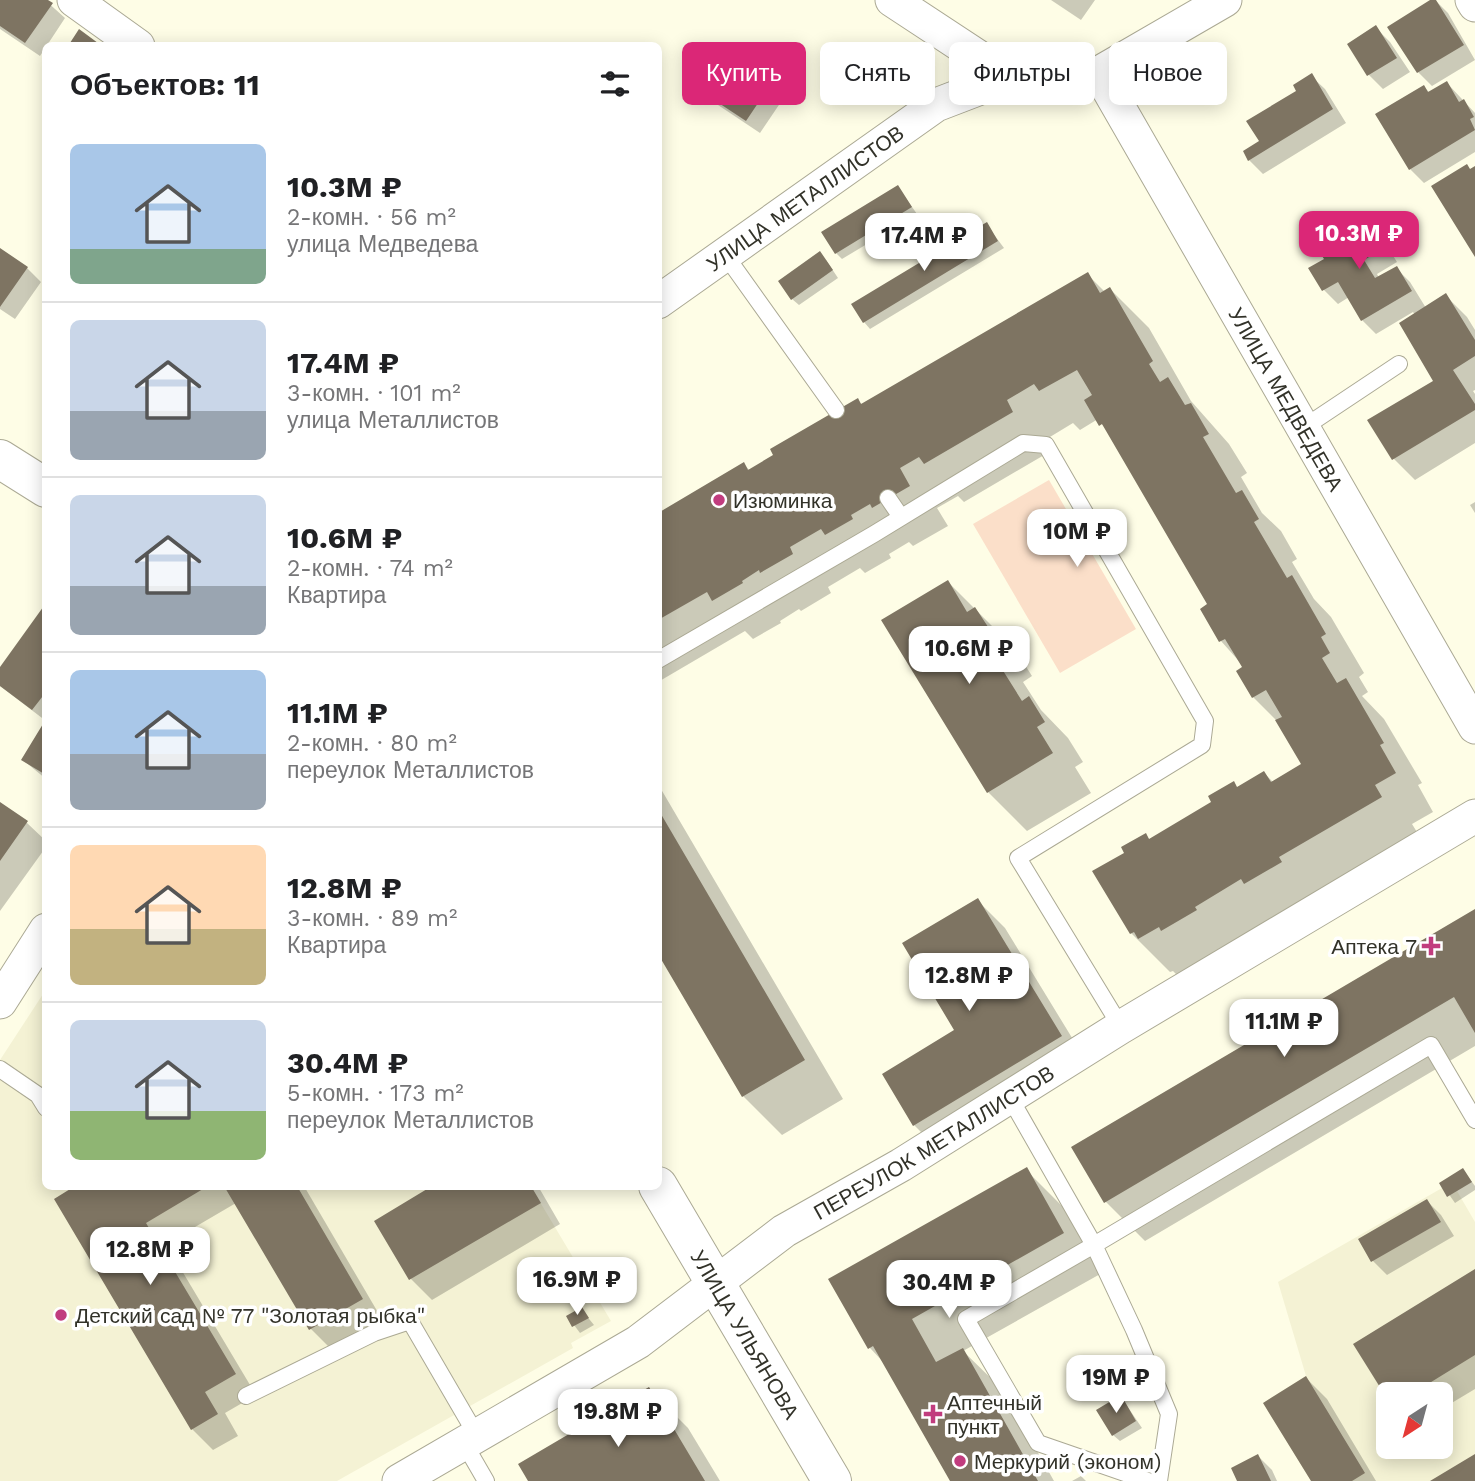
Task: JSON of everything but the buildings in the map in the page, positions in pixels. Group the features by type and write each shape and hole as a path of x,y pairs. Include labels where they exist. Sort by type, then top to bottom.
{"main road":[{"path":"0,459 42,478"},
{"name":"УЛИЦА УЛЬЯНОВА","path":"660,1190 832,1481"}],"street":[{"path":"74,0 132,42"},
{"path":"892,0 956,42"},
{"name":"УЛИЦА МЕТАЛЛИСТОВ","path":"1095,73 1225,0"},
{"path":"1472,0 1475,5"},
{"name":"УЛИЦА МЕДВЕДЕВА","path":"1099,73 1475,727"},
{"name":"УЛИЦА МЕТАЛЛИСТОВ","path":"662,299 936,105 949,100"},
{"name":"ПЕРЕУЛОК МЕТАЛЛИСТОВ","path":"399,1481 638,1342 784,1231 901,1165 1121,1027 1475,816"},
{"path":"4,986 42,935"}],"lane":[{"path":"726,256 836,410"},
{"path":"1303,428 1399,364"},
{"path":"662,658 1023,443 1046,445 1205,721 1202,745 1018,858 1121,1027"},
{"path":"888,498 901,517"},
{"path":"1148,1481 1038,1443 966,1319 1431,1045 1475,1120"},
{"path":"0,1069 37,1095 42,1102"},
{"path":"1009,1096 1094,1245 1169,1414 1159,1481"},
{"path":"246,1396 374,1333 410,1321 471,1440 486,1481"}],"shaded area":[{"path":"1049,480 1136,629 1060,673 973,524"},
{"path":"42,996 42,1190 533,1190 611,1321 571,1343 573,1348 337,1481 0,1481 0,1060"},
{"path":"1442,1188 1447,1197 1457,1191 1475,1222 1475,1481 1311,1481 1263,1403 1306,1376 1278,1282"}],"place":[{"name":"Изюминка","path":"719,500"},
{"name":"Аптека 7","path":"1431,946"},
{"name":"Детский сад № 77 \"Золотая рыбка\"","path":"61,1315"},
{"name":"Аптечный пункт","path":"933,1414"},
{"name":"Меркурий (эконом)","path":"960,1461"}]}
